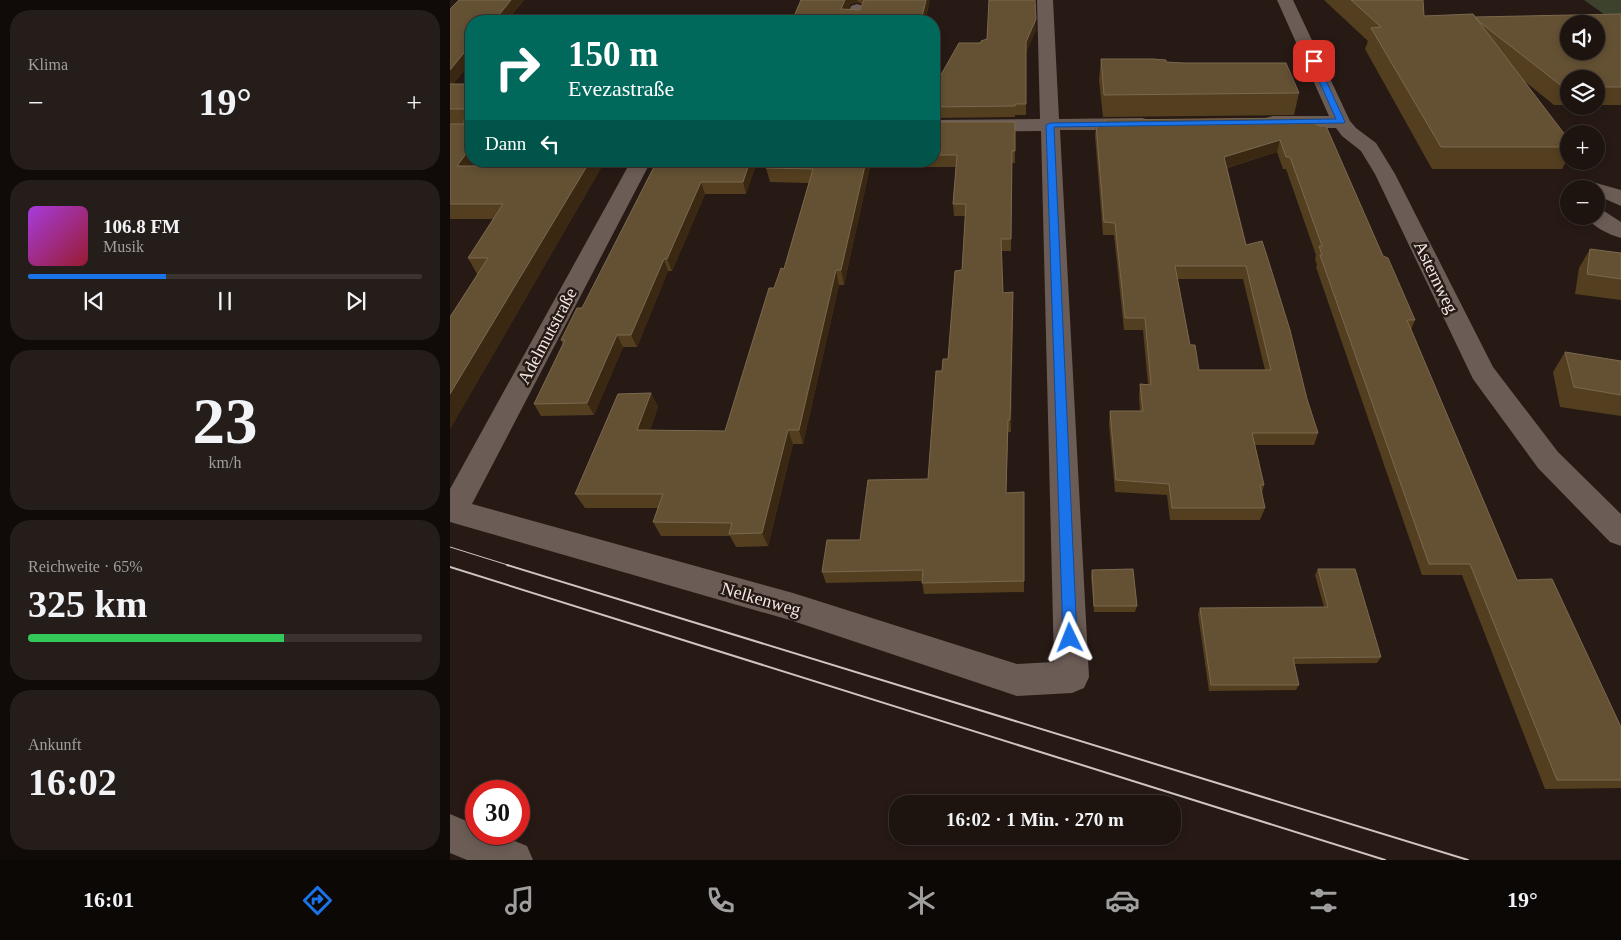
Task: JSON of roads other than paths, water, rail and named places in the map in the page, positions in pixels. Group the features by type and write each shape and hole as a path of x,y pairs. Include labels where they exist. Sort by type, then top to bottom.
{"street":[{"path":"1046,0 1050,125"},
{"name":"Asternweg","path":"1285,0 1341,122 1348,132 1369,147 1482,372 1548,460 1621,533"},
{"path":"1254,122 1341,122"},
{"path":"940,126 1157,124"},
{"name":"Nelkenweg","path":"452,511 793,607 1017,680 1072,677 1050,125"},
{"name":"Adelmutstraße","path":"452,511 638,167"},
{"path":"1605,191 1621,200"},
{"path":"1605,221 1621,231"},
{"path":"450,834 508,859"}],"tram line":[{"path":"450,547 511,566"},
{"path":"507,565 1468,860"},
{"path":"450,567 1385,860"}]}
